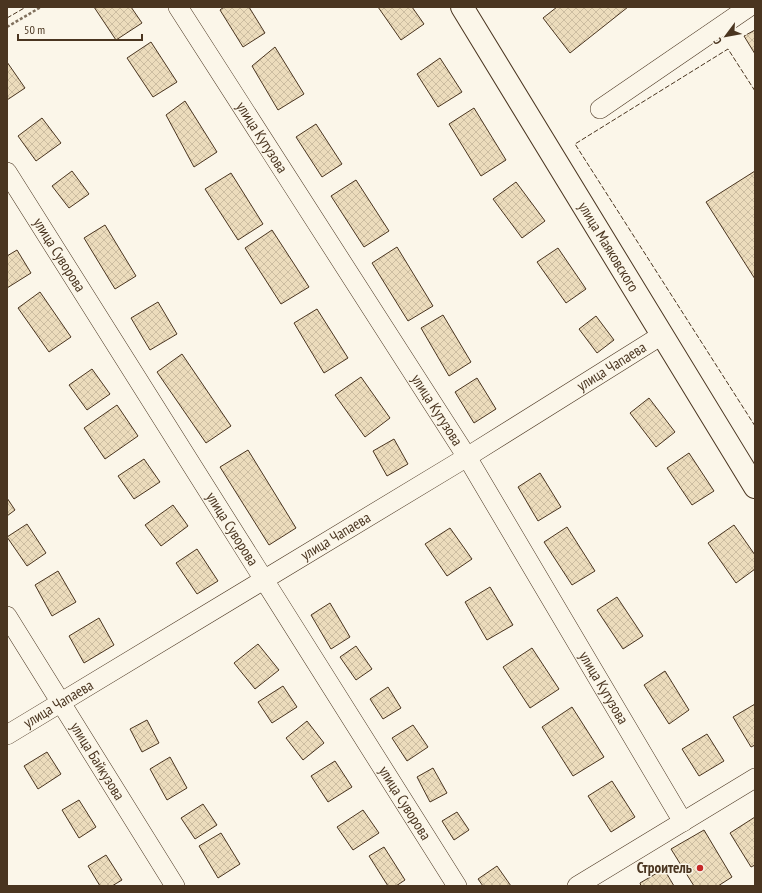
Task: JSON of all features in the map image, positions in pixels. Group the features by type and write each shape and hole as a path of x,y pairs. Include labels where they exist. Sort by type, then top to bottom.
{"main road":[{"name":"улица Маяковского","path":"462,7 755,487"}],"street":[{"name":"улица Кутузова","path":"178,7 467,457 683,822"},
{"path":"600,109 749,7"},
{"name":"улица Суворова","path":"7,172 457,886"},
{"name":"улица Чапаева","path":"7,735 467,457 662,335"},
{"name":"улица Байкузова","path":"7,616 174,886"},
{"path":"578,886 755,778"}],"path":[{"path":"7,27 41,7"}],"building":[{"path":"94,7 131,7 142,23 116,40"},
{"path":"224,7 249,7 265,33 243,47 220,10"},
{"path":"378,7 412,7 424,24 401,40"},
{"path":"557,7 628,7 570,53 543,18"},
{"path":"755,30 755,54 744,36"},
{"path":"151,42 177,82 153,97 127,58"},
{"path":"275,47 304,94 278,110 252,66"},
{"path":"440,58 462,92 438,107 417,74"},
{"path":"7,62 25,88 7,100"},
{"path":"185,101 217,152 194,167 166,115"},
{"path":"474,108 506,160 481,176 449,124"},
{"path":"42,118 61,143 36,161 18,136"},
{"path":"316,124 342,164 322,177 296,137"},
{"path":"72,171 89,194 69,208 52,186"},
{"path":"755,171 755,279 706,202"},
{"path":"231,173 263,224 238,240 205,189"},
{"path":"356,180 389,231 364,247 331,196"},
{"path":"516,182 545,221 522,238 493,199"},
{"path":"105,225 136,276 115,289 84,238"},
{"path":"272,230 309,287 281,304 245,248"},
{"path":"397,247 433,306 408,321 372,263"},
{"path":"558,248 586,289 566,303 537,262"},
{"path":"17,250 31,273 7,288 7,256"},
{"path":"40,292 71,337 49,352 18,308"},
{"path":"158,302 177,334 150,350 131,318"},
{"path":"317,309 348,358 324,373 294,323"},
{"path":"443,315 471,362 449,376 421,328"},
{"path":"596,316 614,340 597,353 579,329"},
{"path":"182,354 231,426 206,443 157,372"},
{"path":"92,369 110,394 87,410 69,385"},
{"path":"361,377 390,418 365,437 335,395"},
{"path":"477,378 496,409 474,423 455,392"},
{"path":"649,398 675,432 656,447 630,413"},
{"path":"117,405 138,436 105,459 84,428"},
{"path":"394,439 408,464 387,476 373,451"},
{"path":"248,450 296,528 269,545 220,467"},
{"path":"689,453 714,491 692,505 667,468"},
{"path":"144,459 160,482 134,499 118,476"},
{"path":"540,473 561,507 538,521 518,487"},
{"path":"7,498 15,510 7,516"},
{"path":"173,505 188,526 161,546 145,525"},
{"path":"27,524 46,553 27,566 7,537"},
{"path":"734,525 755,555 755,569 736,583 708,543"},
{"path":"567,527 595,571 572,585 544,542"},
{"path":"450,528 472,559 447,576 425,544"},
{"path":"197,549 218,581 197,594 176,563"},
{"path":"58,571 76,602 52,616 35,585"},
{"path":"490,587 513,625 487,640 465,602"},
{"path":"617,597 643,636 623,649 597,610"},
{"path":"330,603 350,637 331,649 311,615"},
{"path":"99,618 114,645 84,663 69,636"},
{"path":"258,644 279,670 255,689 234,663"},
{"path":"356,646 372,669 356,680 340,657"},
{"path":"532,648 559,689 530,708 503,667"},
{"path":"665,671 689,710 669,724 644,685"},
{"path":"283,686 297,707 272,723 258,702"},
{"path":"388,687 401,708 383,719 370,699"},
{"path":"755,704 755,745 751,747 733,717"},
{"path":"572,707 604,757 573,776 542,727"},
{"path":"147,720 159,743 142,752 130,729"},
{"path":"307,721 324,743 303,760 286,738"},
{"path":"413,725 428,747 407,761 392,738"},
{"path":"707,734 724,761 699,776 682,749"},
{"path":"47,752 61,774 38,789 24,766"},
{"path":"170,757 187,788 167,800 150,769"},
{"path":"335,761 352,787 328,802 311,776"},
{"path":"433,768 447,793 430,802 417,777"},
{"path":"612,781 635,817 611,832 588,796"},
{"path":"79,800 96,827 79,838 62,810"},
{"path":"203,804 217,825 195,839 181,818"},
{"path":"363,810 379,833 353,850 337,827"},
{"path":"457,812 469,830 454,840 442,821"},
{"path":"755,817 755,865 751,867 730,833"},
{"path":"704,830 732,877 718,886 694,886 671,849"},
{"path":"221,833 240,864 218,878 199,846"},
{"path":"384,847 405,880 396,886 388,886 369,856"},
{"path":"106,855 122,880 112,886 100,886 88,866"},
{"path":"497,866 511,886 483,886 478,879"},
{"path":"664,869 674,886 641,886 640,883"}],"fence":[{"path":"7,18 26,7"},
{"path":"755,91 728,49 575,144 755,426"}],"place":[{"name":"Строитель","path":"700,868"}]}
